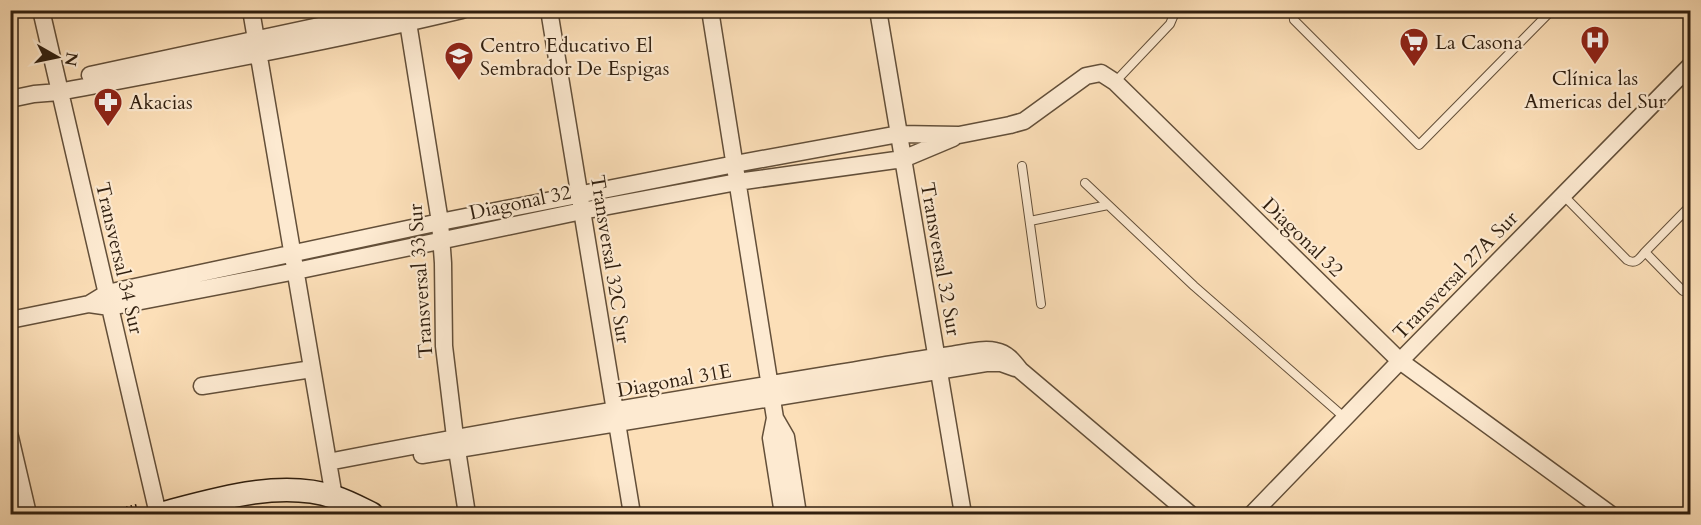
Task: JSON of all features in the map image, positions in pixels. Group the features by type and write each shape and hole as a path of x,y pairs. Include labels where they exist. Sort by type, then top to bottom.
{"main road":[{"path":"158,510 270,490 296,490 334,497 372,514"}],"street":[{"name":"Transversal 34 Sur","path":"41,10 158,510"},
{"path":"251,10 334,497"},
{"path":"257,46 394,10"},
{"path":"10,99 257,46 407,17 462,10"},
{"name":"Transversal 32C Sur","path":"549,10 632,514"},
{"path":"710,10 775,418 771,438 783,514"},
{"name":"Transversal 32 Sur","path":"878,10 963,514"},
{"name":"Transversal 33 Sur","path":"407,17 440,222 444,346 467,514"},
{"name":"Diagonal 32","path":"108,300 296,271 442,240 581,202 735,165 899,134 959,135 1010,125 1024,121 1086,76 1101,73 1115,82 1400,361 1610,514"},
{"name":"Transversal 27A Sur","path":"1252,514 1563,195 1687,76"},
{"name":"Diagonal 32","path":"10,320 108,300 293,254 440,222 903,159 959,135"},
{"name":"Diagonal 31E","path":"329,467 456,443 938,363 995,362 1020,370 1190,514"},
{"path":"202,386 312,369"},
{"path":"775,418 786,437 798,514"},
{"path":"10,437 28,514"}],"lane":[{"path":"1115,82 1170,24 1176,10"},
{"path":"1293,10 1294,20 1419,145 1552,10"},
{"path":"1022,166 1041,304"},
{"path":"1085,183 1194,286 1346,419"},
{"path":"1563,195 1631,262 1636,262 1690,206"},
{"path":"1030,222 1108,205"},
{"path":"1645,252 1683,291"}],"path":[{"path":"100,514 158,510"}],"place":[{"name":"Clínica las Americas del Sur","path":"1595,66"},
{"name":"La Casona","path":"1414,68"},
{"name":"Centro Educativo El Sembrador De Espigas","path":"459,82"},
{"name":"Akacias","path":"108,128"}]}
